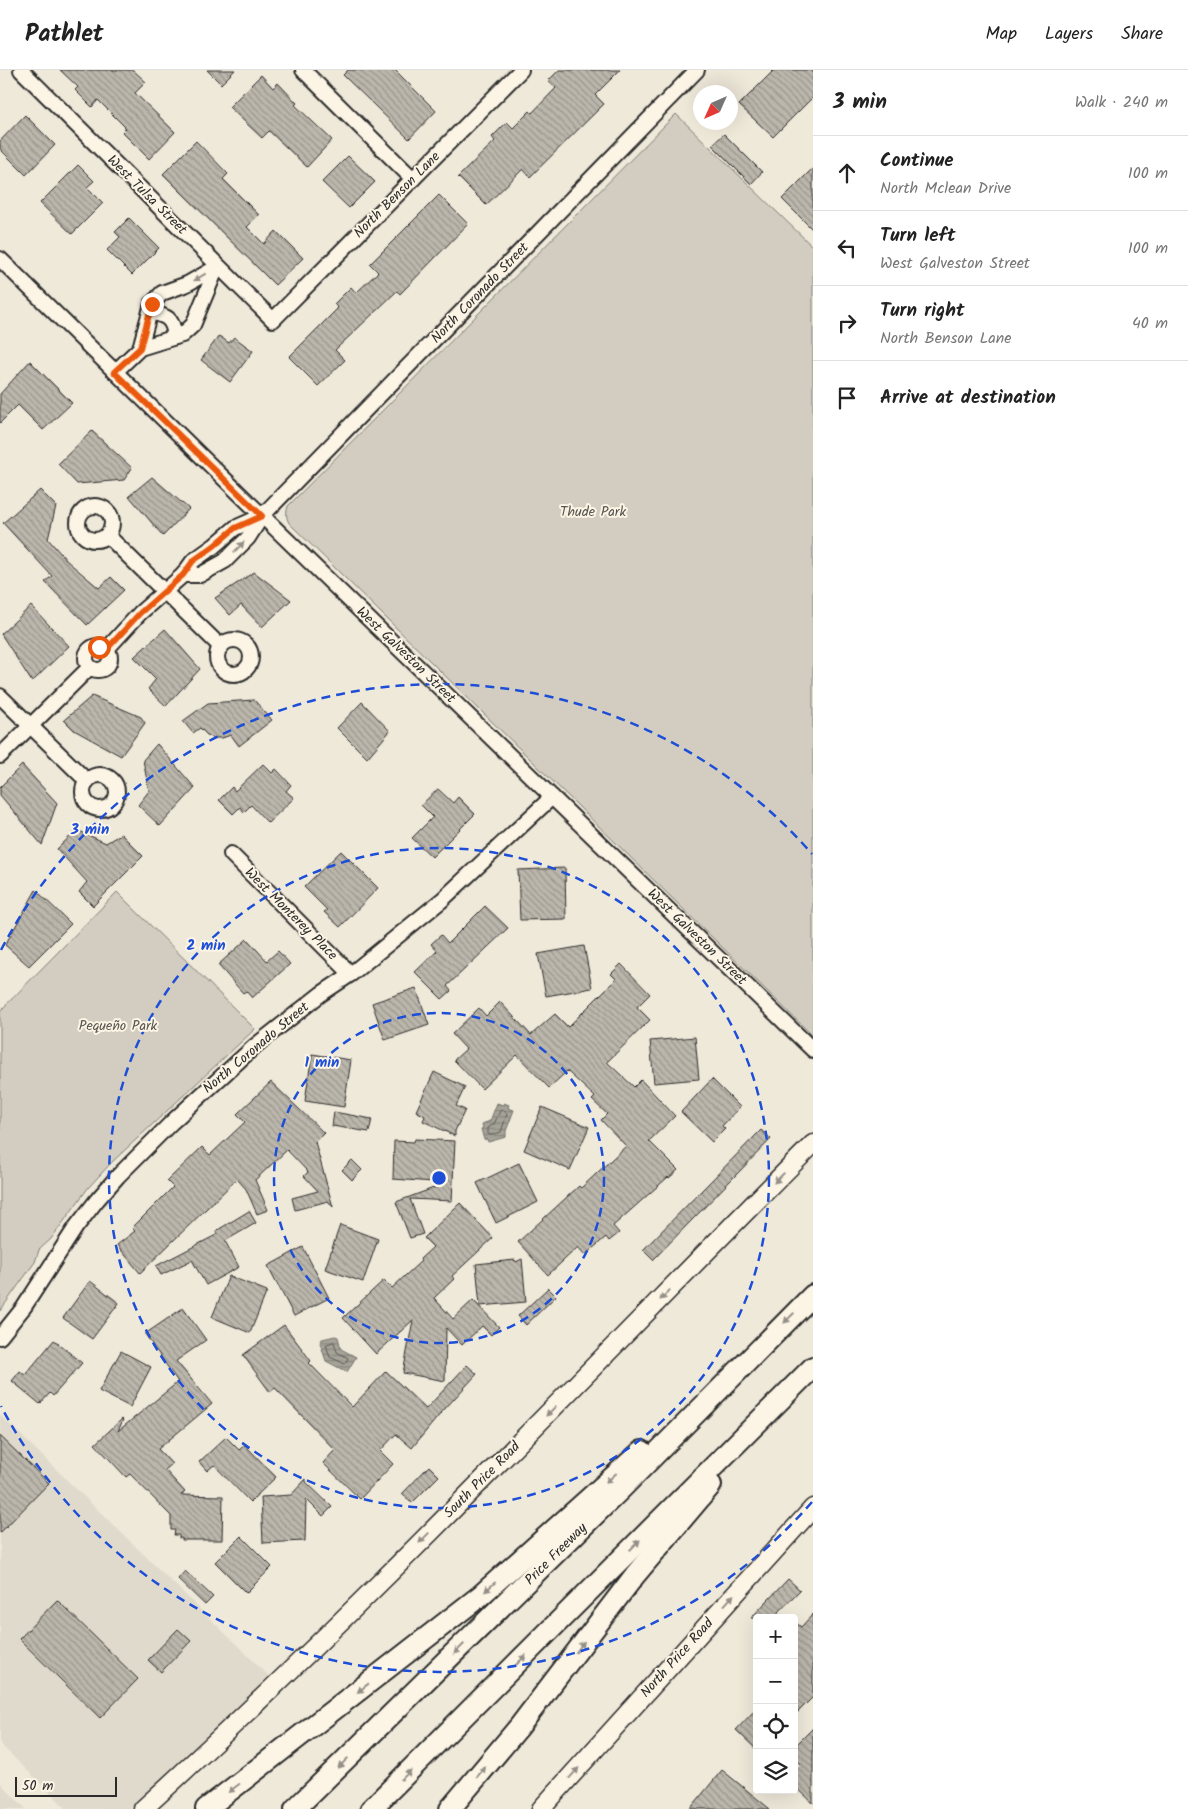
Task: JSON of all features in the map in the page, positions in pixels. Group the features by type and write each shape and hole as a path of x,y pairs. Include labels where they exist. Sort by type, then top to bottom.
{"highway":[{"name":"Price Freeway","path":"295,1809 621,1489 813,1295"},
{"path":"206,1809 480,1596 766,1342"},
{"path":"371,1809 813,1367"},
{"path":"450,1809 519,1727 635,1575 780,1400"}],"main road":[{"name":"South Price Road","path":"144,1809 360,1604 813,1144"},
{"name":"North Price Road","path":"541,1809 813,1508"}],"street":[{"name":"West Tulsa Street","path":"21,70 273,320"},
{"path":"303,70 413,179"},
{"name":"North Benson Lane","path":"273,320 521,70"},
{"name":"North Coronado Street","path":"262,516 696,70"},
{"name":"West Galveston Street","path":"0,259 813,1050"},
{"path":"140,348 152,304 162,293 187,284 217,266"},
{"path":"114,372 140,348 182,335 193,325 217,266"},
{"path":"150,312 164,315 170,320 174,326 175,337"},
{"path":"0,756 90,667 101,670 107,665 109,657 106,650 140,613 183,575 193,561 235,528 262,516"},
{"path":"183,575 200,575 225,561 248,538 262,516"},
{"path":"107,535 221,647"},
{"path":"214,546 225,561"},
{"path":"0,696 87,781"},
{"name":"North Coronado Street","path":"0,1337 24,1307 76,1227 97,1200 172,1122 249,1052 321,994 351,974 442,900 552,797"},
{"name":"West Monterey Place","path":"231,854 351,974"}],"shaded area":[{"path":"0,1415 270,1677 130,1809 67,1809 0,1744"},
{"path":"0,1783 26,1809 0,1809"}],"green space":[{"name":"Thude Park","path":"676,114 813,247 813,1036 289,523 287,517 288,506"},
{"name":"Pequeño Park","path":"117,892 255,1029 111,1163 88,1188 51,1239 39,1250 35,1262 0,1311 0,1011"}],"water":[{"path":"497,1103 509,1105 508,1108 514,1110 506,1131 506,1137 488,1142 487,1139 484,1140 481,1129 483,1128 482,1124 490,1121"},
{"path":"338,1337 341,1349 356,1357 347,1372 326,1361 320,1343 322,1339"}],"building":[{"path":"60,70 133,70 146,82 135,93 175,132 149,159 122,132 126,128 98,100 92,107 75,90 78,87"},
{"path":"207,70 235,70 221,84"},
{"path":"348,70 395,70 436,111 409,139 343,75"},
{"path":"559,70 620,70 595,95 604,104 530,177 523,169 486,205 458,177 495,141 492,137 507,122 513,128 530,111 532,113 556,88 548,81"},
{"path":"774,70 813,70 813,97 773,137 739,105"},
{"path":"261,75 273,88 278,83 297,103 295,105 332,140 307,167 269,131 262,138 229,107"},
{"path":"25,115 55,145 26,175 0,149 0,141"},
{"path":"724,134 762,172 751,184 712,145"},
{"path":"196,141 228,174 223,179 259,215 247,227 264,244 276,231 303,258 275,285 163,174"},
{"path":"348,156 375,182 349,208 322,182"},
{"path":"78,165 94,181 87,187 103,203 72,234 40,203"},
{"path":"813,168 813,230 782,199"},
{"path":"439,195 468,224 400,294 397,291 335,350 345,360 318,386 289,357 338,308 334,304 351,287 356,293 378,272 370,264"},
{"path":"129,218 159,248 132,275 107,250 120,237 115,232"},
{"path":"219,336 229,343 234,337 253,351 230,382 201,360"},
{"path":"30,361 72,403 43,430 18,405 0,423 0,394"},
{"path":"92,431 132,468 124,480 77,484 58,464"},
{"path":"152,477 189,509 163,536 129,496"},
{"path":"40,490 56,506 48,539 67,561 99,588 111,577 124,590 87,625 45,582 52,576 3,523"},
{"path":"254,572 291,600 262,627 241,605 230,615 215,598"},
{"path":"31,606 69,646 32,682 1,634"},
{"path":"165,629 200,669 166,706 148,689 156,679 134,657"},
{"path":"92,696 141,717 145,723 121,756 74,730 64,720"},
{"path":"254,700 272,720 239,746 231,735 214,738 207,735 200,728 193,733 183,721 208,703"},
{"path":"362,702 390,731 367,758 337,728"},
{"path":"157,744 195,788 160,826 138,805 149,791 143,760"},
{"path":"263,764 272,773 276,769 291,785 286,791 294,798 268,823 251,805 244,812 240,807 233,814 219,800 232,787 235,791"},
{"path":"22,765 57,803 42,845 0,795 0,787"},
{"path":"438,789 453,803 458,797 475,814 432,857 412,838 433,817 421,805"},
{"path":"77,830 106,843 121,834 143,856 93,906 79,892 87,882 57,849"},
{"path":"341,851 378,888 340,927 324,912 327,910 304,887"},
{"path":"565,868 566,919 520,920 518,870"},
{"path":"36,890 71,924 29,966 5,945"},
{"path":"485,906 508,928 447,986 451,991 442,999 415,972 437,951 431,944 441,935 448,943"},
{"path":"247,939 267,961 278,951 290,964 252,998 246,991 243,993 218,965"},
{"path":"584,946 592,988 546,996 538,954"},
{"path":"621,964 650,994 637,1007 650,1020 607,1062 634,1087 641,1080 675,1116 649,1141 678,1170 613,1226 619,1233 609,1241 606,1237 585,1255 578,1247 548,1275 518,1242 626,1146 601,1120 607,1114 592,1100 595,1097 567,1071 549,1088 517,1055 482,1089 454,1060 466,1049 452,1034 479,1008 486,1016 500,1002 531,1035 555,1014 568,1027 616,979 611,974"},
{"path":"416,988 429,1025 385,1040 372,1003"},
{"path":"695,1037 699,1079 654,1083 650,1041"},
{"path":"312,1054 351,1060 344,1107 305,1101"},
{"path":"434,1072 465,1087 456,1106 465,1110 455,1131 455,1136 423,1121 425,1116 416,1111"},
{"path":"712,1079 740,1107 722,1126 725,1129 712,1142 681,1112"},
{"path":"271,1082 324,1133 315,1142 333,1207 328,1201 295,1210 292,1198 318,1191 304,1176 308,1172 287,1150 255,1180 268,1210 257,1214 246,1189 237,1179 140,1273 117,1245 135,1231 132,1228 173,1187 167,1181 202,1147 210,1155 245,1122 237,1114"},
{"path":"542,1107 589,1127 570,1170 524,1150"},
{"path":"334,1112 372,1119 369,1132 332,1126"},
{"path":"761,1130 771,1139 653,1260 643,1250"},
{"path":"415,1139 455,1141 452,1201 410,1199 423,1234 410,1238 396,1202 447,1183 393,1179 394,1141 414,1142"},
{"path":"352,1160 362,1170 352,1180 342,1170"},
{"path":"519,1163 538,1202 496,1223 477,1183"},
{"path":"460,1203 493,1238 452,1276 454,1279 434,1298 453,1319 473,1300 499,1327 491,1335 482,1326 462,1345 446,1328 445,1381 403,1373 413,1320 376,1354 343,1318 384,1280 392,1288 421,1261 420,1259 433,1247 424,1238"},
{"path":"249,1211 256,1223 225,1241 239,1267 206,1285 192,1260 161,1275 156,1266 218,1234 216,1231"},
{"path":"340,1225 378,1239 363,1282 325,1269"},
{"path":"303,1247 329,1298 294,1316 268,1266"},
{"path":"522,1259 526,1302 480,1306 476,1264 515,1260 516,1262"},
{"path":"229,1276 267,1291 250,1333 212,1317"},
{"path":"90,1281 119,1303 92,1339 63,1318"},
{"path":"548,1288 556,1296 526,1325 518,1316"},
{"path":"183,1308 206,1340 176,1361 212,1404 158,1449 172,1464 165,1470 185,1492 181,1495 223,1496 222,1540 182,1540 182,1538 179,1538 179,1535 174,1535 175,1530 171,1530 171,1516 130,1474 126,1477 95,1444 122,1419 118,1431 178,1382 145,1334"},
{"path":"284,1325 311,1361 309,1363 352,1407 386,1371 426,1409 467,1365 477,1374 412,1448 396,1434 380,1451 393,1464 360,1499 323,1463 335,1450 275,1388 270,1392 243,1355"},
{"path":"54,1340 82,1363 53,1396 50,1393 40,1404 12,1381 20,1371 25,1375"},
{"path":"121,1351 151,1367 130,1407 99,1391"},
{"path":"0,1436 49,1483 0,1533"},
{"path":"226,1437 239,1450 245,1445 276,1477 250,1502 214,1465 207,1471 199,1462"},
{"path":"429,1466 439,1476 412,1503 402,1494"},
{"path":"306,1479 306,1482 332,1507 323,1516 306,1499 305,1541 263,1543 261,1497 291,1495"},
{"path":"241,1536 272,1567 246,1593 215,1562"},
{"path":"185,1571 213,1597 205,1605 178,1579"},
{"path":"788,1579 800,1590 777,1614 755,1614"},
{"path":"57,1600 138,1679 100,1718 19,1639"},
{"path":"813,1614 813,1697 798,1712 798,1624 801,1627"},
{"path":"178,1629 191,1641 161,1672 148,1660"},
{"path":"753,1712 753,1746 736,1730"},
{"path":"813,1728 813,1803 798,1789 798,1767 801,1764 798,1761 798,1743"},
{"path":"722,1770 770,1809 690,1809"}],"route":[{"path":"99,647 106,650 140,613 183,575 193,561 235,528 262,516 114,372 140,348 152,304"}]}
